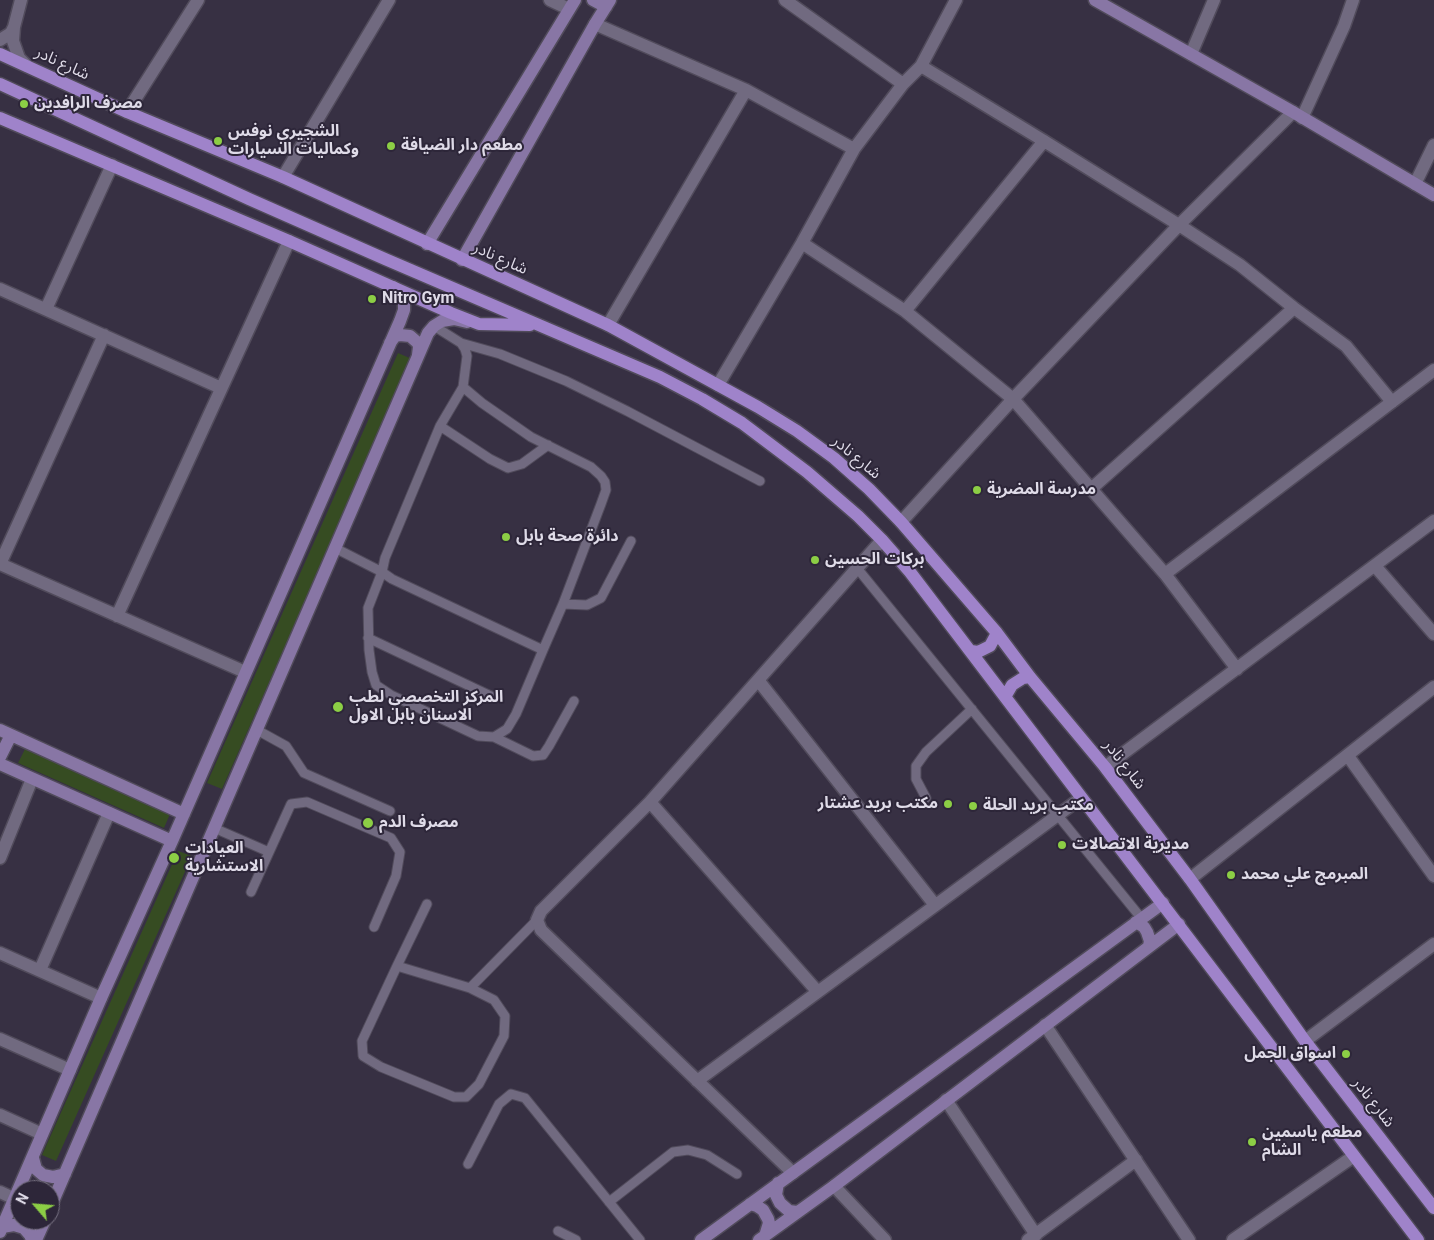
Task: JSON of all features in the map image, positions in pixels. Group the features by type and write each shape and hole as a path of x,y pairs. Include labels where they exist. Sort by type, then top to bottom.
{"main road":[{"name":"شارع نادر","path":"3,57 283,178 608,325 758,407 798,431 834,458 869,489 901,522 996,633 1030,677 1106,767 1190,878 1305,1041 1434,1208"},
{"path":"0,84 386,260 660,377 742,423 833,493 882,540 910,572 1418,1240"},
{"path":"0,118 290,241 391,285 451,314 479,324 527,324 551,331"},
{"path":"971,651 984,650 990,646 996,633"},
{"path":"1005,697 1012,685 1017,681 1030,677"}],"street":[{"path":"21,0 14,27 13,41 19,58 26,66"},
{"path":"128,112 198,0"},
{"path":"283,178 389,0"},
{"path":"427,244 572,5 550,0"},
{"path":"462,260 608,4 593,0"},
{"path":"785,0 903,84"},
{"path":"718,385 802,243 854,149 903,84 921,66 956,0"},
{"path":"1095,0 1434,195"},
{"path":"1191,54 1214,0"},
{"path":"901,522 1013,399 1179,225 1297,115 1344,26 1353,0"},
{"path":"595,24 746,90 854,149"},
{"path":"0,40 11,33 14,27"},
{"path":"921,66 1179,225 1240,265 1346,346 1392,402"},
{"path":"608,325 746,90"},
{"path":"905,311 1044,141"},
{"path":"1415,184 1434,145"},
{"path":"46,309 112,165"},
{"path":"116,616 290,241"},
{"path":"802,243 905,311 1013,399 1165,574 1237,669"},
{"path":"23,1180 101,998 184,814 404,310 402,295 391,285"},
{"path":"0,289 221,388"},
{"path":"1091,490 1294,308"},
{"path":"60,1185 428,333 442,321 454,319 479,324"},
{"path":"389,344 400,334 410,336 418,342 418,358"},
{"path":"104,335 0,564 245,672"},
{"path":"1165,574 1434,370"},
{"path":"1106,767 1434,521"},
{"path":"792,1173 541,930 537,920 541,911 650,802 882,540"},
{"path":"1375,566 1434,634"},
{"path":"758,680 935,905"},
{"path":"1190,878 1434,687"},
{"path":"0,757 5,732 184,814"},
{"path":"1348,756 1434,876"},
{"path":"0,764 172,841"},
{"path":"0,857 32,779"},
{"path":"697,1081 1081,798"},
{"path":"650,802 817,991"},
{"path":"40,970 109,813"},
{"path":"701,1240 1162,903"},
{"path":"1139,921 1147,932 1150,940 1149,946"},
{"path":"762,1238 834,1186 1178,924"},
{"path":"1305,1041 1434,944"},
{"path":"0,953 101,998"},
{"path":"1045,1025 1189,1240"},
{"path":"0,1039 70,1070"},
{"path":"946,1100 1032,1237 1136,1160"},
{"path":"0,1115 42,1134"},
{"path":"1233,1240 1354,1156"},
{"path":"33,1158 36,1169 43,1175 53,1177 65,1174"},
{"path":"778,1183 776,1195 780,1203 789,1211 797,1212"},
{"path":"834,1186 885,1240"},
{"path":"750,1204 763,1210 768,1219 769,1223 762,1238"},
{"path":"1,1230 10,1210"},
{"path":"1,1230 14,1225 24,1228 30,1234 32,1240"}],"lane":[{"path":"434,326 460,343 500,354 566,381 760,481"},
{"path":"460,343 467,356 463,388 440,426 385,558 382,572 368,608 368,638 372,672 376,685 478,736 494,737 533,756 543,755 574,701"},
{"path":"463,388 531,437 591,467 605,482 606,490 563,604 516,714 507,730 494,737"},
{"path":"440,426 490,459 508,468 522,464 548,445"},
{"path":"563,604 587,605 600,598 631,541"},
{"path":"335,548 392,579 543,650"},
{"path":"857,568 1139,921"},
{"path":"368,638 493,697"},
{"path":"926,798 916,779 916,766 926,752 972,710"},
{"path":"257,730 286,746 304,773 390,811"},
{"path":"251,892 290,804 307,802 391,838 400,852 396,876 374,927"},
{"path":"214,828 269,852"},
{"path":"398,966 470,988 494,1000 505,1016 504,1036 479,1084 466,1097 454,1097 381,1067 363,1056 362,1041 427,904"},
{"path":"470,988 537,920"},
{"path":"468,1164 499,1104 511,1094 525,1098 640,1240"},
{"path":"609,1202 673,1152 688,1150 707,1155 737,1174"},
{"path":"558,1231 576,1240"}],"green space":[{"path":"398,353 412,359 222,789 207,783"},
{"path":"25,749 170,814 164,828 18,763"},
{"path":"178,851 192,856 56,1161 42,1155"}],"place":[{"name":"مصرف الرافدين","path":"24,104"},
{"name":"الشجيري نوفس وكماليات السيارات","path":"218,141"},
{"name":"مطعم دار الضيافة","path":"391,146"},
{"name":"Nitro Gym","path":"372,299"},
{"name":"مدرسة المضرية","path":"977,490"},
{"name":"دائرة صحة بابل","path":"506,537"},
{"name":"بركات الحسين","path":"815,560"},
{"name":"المركز التخصصي لطب الاسنان بابل الاول","path":"338,707"},
{"name":"مكتب بريد عشتار","path":"948,804"},
{"name":"مكتب بريد الحلة","path":"973,806"},
{"name":"مصرف الدم","path":"368,823"},
{"name":"مديرية الاتصالات","path":"1062,845"},
{"name":"العيادات الاستشارية","path":"174,858"},
{"name":"المبرمج علي محمد","path":"1231,875"},
{"name":"اسواق الجمل","path":"1346,1054"},
{"name":"مطعم ياسمين الشام","path":"1252,1142"}]}
